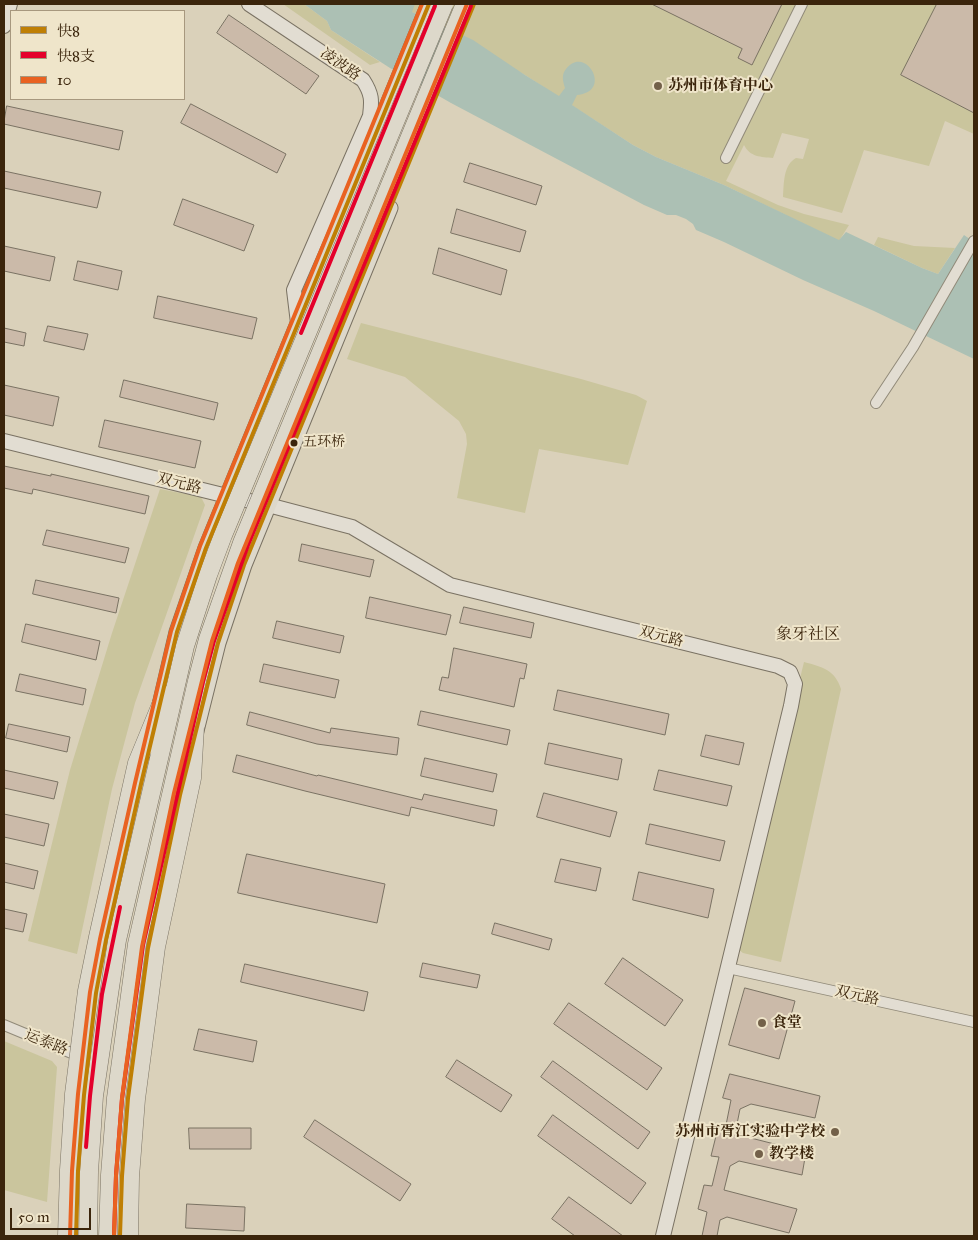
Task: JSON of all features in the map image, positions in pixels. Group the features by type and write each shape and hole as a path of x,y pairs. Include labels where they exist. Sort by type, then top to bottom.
{"highway":[{"path":"67,1236 74,1094 87,991 137,763 184,646 223,535 444,4"},
{"path":"108,1236 110,1175 116,1098 137,944 208,639 242,543 470,7"},
{"path":"88,1236 89,1172 94,1096 117,940 184,646"},
{"path":"128,1236 130,1176 136,1099 156,947 192,778 197,682"}],"main road":[{"path":"76,1236 84,1095 96,993 141,784 177,632 206,548 429,4"},
{"path":"120,1236 128,1098 148,948 180,795 218,642 244,565 434,101 470,7"},
{"path":"91,1034 135,1042"}],"street":[{"path":"4,26 10,4"},
{"name":"凌波路","path":"249,4 363,80 370,91 372,104 370,116 294,290 298,324"},
{"path":"726,158 802,4"},
{"path":"876,403 913,347 974,241"},
{"name":"双元路","path":"4,441 352,527 450,585 778,666 790,672 794,684 791,706 728,968 974,1022"},
{"path":"663,1236 728,968"},
{"name":"运泰路","path":"4,1025 88,1060"}],"shaded area":[{"path":"283,4 304,4 327,21 331,30 380,62 370,65"},
{"path":"304,4 415,4 412,12 473,40 559,96 565,88 564,71 573,63 581,62 588,65 595,79 594,86 588,92 577,95 572,105 633,145 656,157 724,185 839,240 846,232 938,274 964,235 974,242 974,359 696,230 693,224 686,219 676,215 667,215 644,205 451,103 390,68 331,30 327,21"},
{"name":"苏州市体育中心","path":"399,4 974,4 974,134 945,121 929,166 864,150 842,213 783,197 786,170 796,158 803,159 809,139 782,133 773,158 760,157 753,154 744,145 726,181 778,205 804,214 849,225 839,241 724,185 656,157 633,145 525,75"},
{"path":"878,237 914,246 955,248 938,274 874,245"},
{"path":"361,323 581,379 636,395 647,401 628,465 539,449 525,513 457,498 467,444 466,434 459,421 405,377 347,359"},
{"path":"160,489 201,497 205,505 135,703 112,789 77,954 28,941 70,770 112,633"},
{"path":"804,662 832,673 841,689 781,962 743,953 735,945"},
{"path":"4,1041 52,1061 57,1067 47,1202 4,1190"}],"building":[{"path":"652,4 782,4 752,65 738,58 742,49"},
{"path":"937,4 974,4 974,113 901,75"},
{"path":"229,15 319,76 306,94 217,33"},
{"path":"191,104 286,154 277,173 181,123"},
{"path":"7,106 123,131 119,150 4,124"},
{"path":"470,163 542,186 536,205 464,182"},
{"path":"4,171 101,192 97,208 4,188"},
{"path":"183,199 254,225 244,251 174,225"},
{"path":"457,209 526,231 520,252 451,233"},
{"path":"4,246 55,257 50,281 4,271"},
{"path":"439,248 507,270 501,295 433,274"},
{"path":"78,261 122,271 118,290 74,280"},
{"path":"158,296 257,318 252,339 154,318"},
{"path":"48,326 88,334 84,350 44,341"},
{"path":"4,328 26,333 24,346 4,342"},
{"path":"124,380 218,403 214,420 120,397"},
{"path":"4,385 59,397 53,426 4,415"},
{"path":"105,420 201,441 195,468 99,447"},
{"path":"4,466 51,476 51,474 149,496 145,514 33,489 32,494 4,488"},
{"path":"47,530 129,548 125,563 43,545"},
{"path":"302,544 374,560 370,577 299,561"},
{"path":"36,580 119,598 116,613 33,594"},
{"path":"370,597 451,615 446,635 366,618"},
{"path":"464,607 534,623 531,638 460,623"},
{"path":"277,621 344,636 340,653 273,638"},
{"path":"26,624 100,641 96,660 22,642"},
{"path":"454,648 527,664 524,679 520,678 514,707 439,690 442,677 448,678"},
{"path":"264,664 339,680 335,698 260,682"},
{"path":"20,674 86,689 83,705 16,691"},
{"path":"558,690 669,714 665,735 554,710"},
{"path":"421,711 510,730 507,745 418,725"},
{"path":"250,712 330,733 331,728 399,738 397,755 317,744 247,725"},
{"path":"9,724 70,737 67,752 6,738"},
{"path":"706,735 744,743 739,765 701,756"},
{"path":"549,743 622,759 618,780 545,764"},
{"path":"237,755 422,800 424,794 497,810 494,826 411,807 409,816 233,772"},
{"path":"425,758 497,774 493,792 421,776"},
{"path":"4,770 58,782 54,799 4,788"},
{"path":"659,770 732,786 727,806 654,790"},
{"path":"544,793 617,812 610,837 537,817"},
{"path":"4,814 49,824 44,846 4,837"},
{"path":"650,824 725,841 720,861 646,844"},
{"path":"247,854 385,884 377,923 238,893"},
{"path":"561,859 601,868 596,891 555,882"},
{"path":"4,863 38,871 34,889 4,882"},
{"path":"639,872 714,889 708,918 633,900"},
{"path":"4,909 27,914 23,932 4,928"},
{"path":"495,923 552,939 549,950 492,934"},
{"path":"623,958 683,1000 665,1026 605,984"},
{"path":"423,963 480,975 477,988 420,977"},
{"path":"245,964 368,992 364,1011 241,982"},
{"name":"食堂","path":"745,988 795,1001 779,1059 729,1045"},
{"path":"569,1003 662,1068 647,1090 554,1024"},
{"path":"199,1029 257,1041 253,1062 194,1050"},
{"path":"457,1060 512,1095 501,1112 446,1077"},
{"path":"553,1061 650,1132 638,1149 541,1077"},
{"name":"教学楼","path":"730,1074 820,1096 815,1118 751,1104 740,1109 735,1134 806,1152 802,1175 739,1161 730,1166 724,1190 797,1209 789,1233 727,1217 720,1220 717,1236 702,1236 707,1212 698,1209 704,1185 712,1186 719,1157 711,1156 718,1128 725,1130 731,1100 723,1098"},
{"path":"553,1115 646,1183 631,1204 538,1136"},
{"path":"315,1120 411,1184 400,1201 304,1137"},
{"path":"189,1128 251,1128 251,1149 190,1149"},
{"path":"569,1197 623,1236 575,1236 552,1219"},
{"path":"187,1204 245,1207 244,1231 186,1228"}],"transit line":[{"name":"10","path":"70,1236 72,1171 78,1094 90,992 135,783 171,631 200,546 422,4"},
{"name":"快8","path":"76,1236 78,1171 84,1095 96,993 141,784 177,632 206,548 429,4"},
{"name":"10","path":"114,1236 122,1098 142,947 174,793 212,641 238,563 467,4"},
{"name":"快8","path":"120,1236 128,1098 148,948 180,795 218,643 244,565 474,4"},
{"name":"快8支","path":"301,333 435,6"},
{"name":"快8支","path":"114,1236 116,1175 122,1099 143,945 214,641 248,545 471,6"},
{"name":"快8支","path":"86,1147 102,994 120,907"}],"place":[{"name":"苏州市体育中心","path":"658,86"},
{"name":"五环桥","path":"294,443"},
{"name":"食堂","path":"762,1023"},
{"name":"苏州市胥江实验中学校","path":"835,1132"},
{"name":"教学楼","path":"759,1154"}],"district":[{"name":"象牙社区","path":"808,635"}]}
